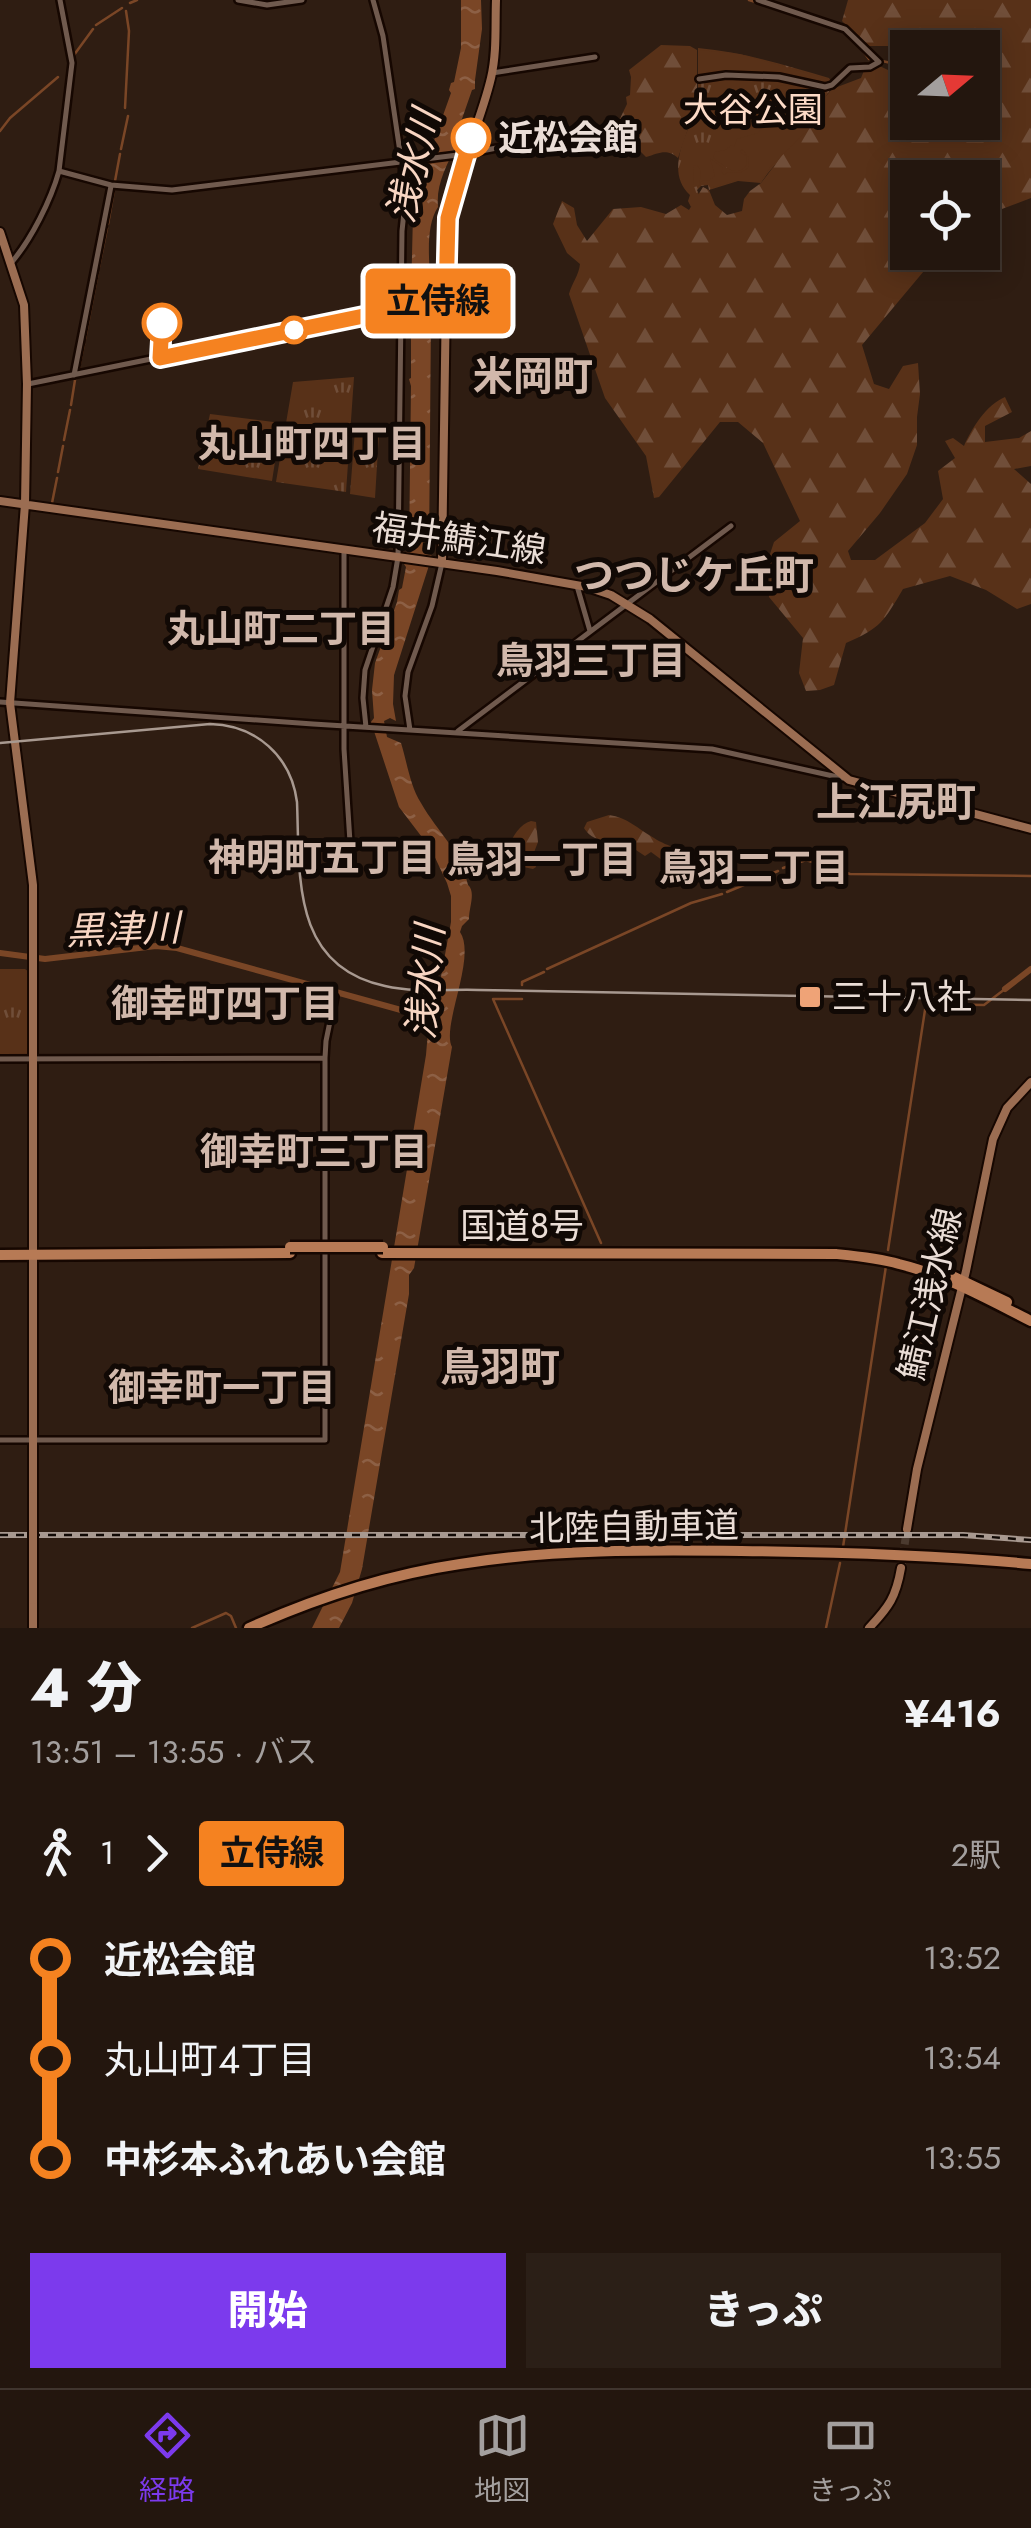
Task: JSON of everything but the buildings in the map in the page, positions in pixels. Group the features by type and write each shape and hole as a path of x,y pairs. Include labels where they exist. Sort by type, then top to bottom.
{"highway":[{"name":"国道8号","path":"0,1251 851,1250 898,1257 1031,1318"},
{"name":"北陸自動車道","path":"249,1628 370,1586 491,1566 615,1558 837,1558 1031,1567"},
{"name":"北陸自動車道","path":"264,1628 308,1606"}],"main road":[{"path":"440,563 448,218 464,154 492,73 496,0"},
{"path":"0,232 24,306 26,384 25,504 5,702 32,872 33,1628"},
{"name":"福井鯖江線","path":"0,501 440,563 576,584 612,595 650,619 849,780"},
{"path":"849,780 1031,829"},
{"name":"鯖江浅水線","path":"907,1529 916,1469 963,1284 995,1132 1007,1108 1031,1082"},
{"path":"869,1628 890,1606 902,1568"}],"street":[{"path":"11,263 32,232 59,171 72,63 60,0"},
{"path":"238,0 275,5 302,0"},
{"path":"366,727 365,670 400,558 402,231 406,193 373,0"},
{"path":"699,79 726,75 779,77 825,87 850,68 873,67 879,62 845,28 758,0"},
{"path":"492,73 595,57"},
{"path":"59,171 112,185 172,190 512,145 531,149 604,134"},
{"path":"74,375 112,185"},
{"path":"26,384 446,299"},
{"path":"456,732 731,526"},
{"path":"344,550 345,778 350,842"},
{"path":"408,729 408,672 435,595 440,563"},
{"path":"576,584 590,631"},
{"path":"5,702 712,749 849,780"},
{"path":"0,1440 325,1440 325,1058 336,998"},
{"path":"0,1059 325,1058"}],"green space":[{"path":"848,0 1031,0 1031,198 1000,210 1000,160 890,160 890,270 925,270 862,345 874,384 889,389 903,366 918,363 917,445 907,474 848,551 851,560 875,560 925,523 943,499 938,471 955,458 945,441 953,438 964,446 986,411 1005,397 1012,412 985,426 985,442 1019,438 1031,431 1031,466 1014,469 1031,484 1031,604 1017,609 986,590 950,576 903,589 880,622 846,643 834,685 806,691 799,673 803,638 769,597 774,542 800,521 763,443 738,422 720,422 659,497 654,498 646,456 605,398 569,294 580,264 567,253 553,224 562,201 574,208 577,225 587,241 613,209 641,207 666,214 681,205 689,210 703,187 727,215 742,211 744,199 809,128 832,89 861,78 871,62 890,72 890,140 1000,140 1000,30 890,30 890,46 867,46 842,21"},
{"path":"661,45 697,50 697,89 701,101 678,158 666,152 646,157 626,132 614,131 630,95 629,70"},
{"name":"大谷公園","path":"698,48 780,64 829,78 834,86 811,128 761,183 738,181 709,190 708,185 701,186 697,190 700,197 691,207 678,162 701,101"},
{"path":"699,50 740,54 828,79 829,83 761,73 700,76"},
{"path":"777,86 827,89 821,111 808,130 760,182 738,180 710,188 708,184 694,187 693,166 700,170 699,185 715,176 710,158 723,168 721,172 725,175 740,173 748,168 749,158 742,149 747,164 739,171 730,170 713,158 715,152 734,147 737,139 758,133 764,125 761,120 769,96 781,91"},
{"path":"354,377 346,492 276,482 293,382"},
{"path":"210,414 281,423 272,481 198,469"},
{"path":"355,430 379,433 375,498 350,494"},
{"path":"609,815 676,849 669,856 670,863 651,852 645,856 628,840 615,844 592,836 584,828 587,822"},
{"path":"531,821 536,822 536,867 505,863 513,838"},
{"path":"0,969 29,972 31,1051 26,1057 0,1057"}],"water":[{"path":"461,0 481,0 482,29 475,89 440,183 429,237 434,311 429,553 432,556 394,675 396,721 384,721 387,737 401,743 417,796 460,861 472,900 469,919 460,932 464,958 451,1024 452,1047 414,1268 409,1275 362,1569 352,1603 339,1628 312,1628 340,1572 429,1019 451,922 447,883 431,849 399,807 371,722 375,663 402,588 409,551 413,214 422,166 454,82 461,48"}],"waterway":[{"path":"130,3 137,0"},
{"path":"749,0 765,5"},
{"path":"96,25 122,8"},
{"path":"125,108 129,31 126,11"},
{"path":"74,55 93,29"},
{"path":"858,44 869,59"},
{"path":"882,61 890,63"},
{"path":"0,131 58,77"},
{"path":"121,149 128,116"},
{"path":"115,181 120,154"},
{"path":"108,224 114,190"},
{"path":"99,267 107,228"},
{"path":"85,339 98,272"},
{"path":"79,368 84,344"},
{"path":"71,405 75,380"},
{"path":"64,440 70,410"},
{"path":"58,472 63,446"},
{"path":"52,503 57,478"},
{"path":"783,868 806,860 850,874 1031,876"},
{"path":"727,892 778,871"},
{"path":"547,969 691,903 722,894"},
{"name":"黒津川","path":"0,953 45,959 156,946 177,948 419,1015"},
{"path":"1005,989 1031,969"},
{"path":"522,985 544,972"},
{"path":"888,1250 925,1010 933,1004 984,1005 1005,989"},
{"path":"522,999 493,999 601,1243"},
{"path":"843,1547 886,1266"},
{"path":"826,1628 840,1563"},
{"path":"192,1628 226,1613 236,1628"}],"tunnel":[{"path":"901,1568 907,1529"}],"tram line":[{"path":"0,743 210,724 256,737 279,757 293,785 301,887 317,939 332,959 354,975 385,986 420,990 1031,1000"}],"railway":[{"path":"0,1535 963,1535 1031,1540"}],"bus line":[{"name":"立侍線","path":"162,323 160,358 446,299 448,218 471,138"}],"place":[{"name":"近松会館","path":"471,138"},
{"name":"三十八社","path":"810,997"}],"district":[{"name":"米岡町","path":"533,376"},
{"name":"丸山町四丁目","path":"312,443"},
{"name":"つつじケ丘町","path":"694,575"},
{"name":"丸山町二丁目","path":"281,628"},
{"name":"鳥羽三丁目","path":"591,660"},
{"name":"上江尻町","path":"896,802"},
{"name":"神明町五丁目","path":"322,857"},
{"name":"鳥羽一丁目","path":"542,859"},
{"name":"鳥羽二丁目","path":"754,867"},
{"name":"御幸町四丁目","path":"225,1003"},
{"name":"御幸町三丁目","path":"314,1151"},
{"name":"鳥羽町","path":"500,1367"},
{"name":"御幸町一丁目","path":"222,1387"}],"water label":[{"name":"浅水川","path":"413,166"},
{"name":"浅水川","path":"425,982"}]}
